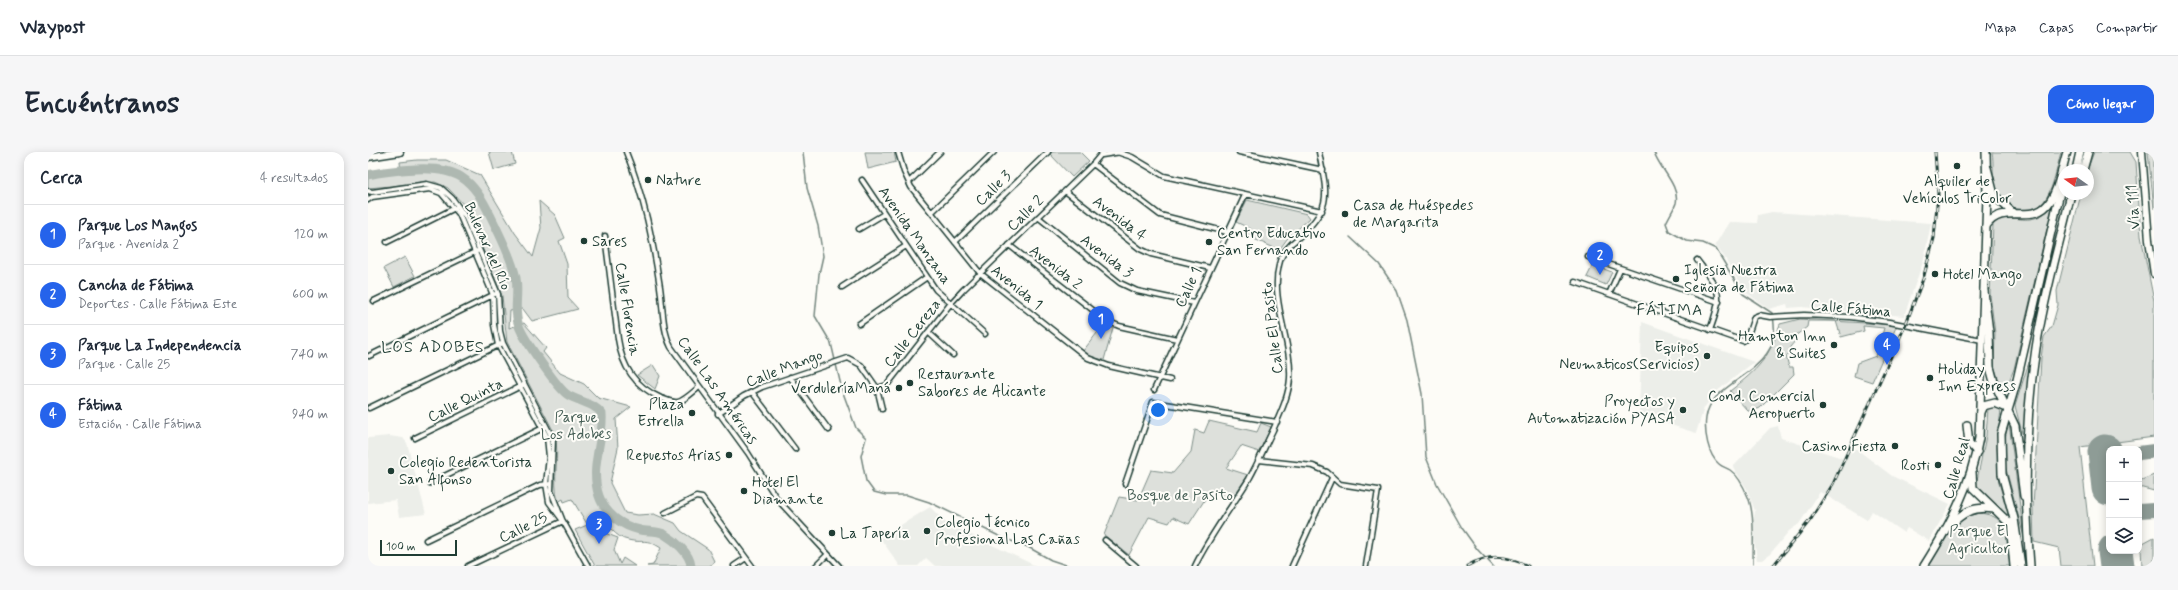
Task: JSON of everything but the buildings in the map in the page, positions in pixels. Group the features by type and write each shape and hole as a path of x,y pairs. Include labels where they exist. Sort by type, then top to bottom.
{"main road":[{"path":"368,157 400,152"},
{"name":"Calle Real","path":"1924,566 1948,527 1963,497 1977,452 1980,412 1988,168 1986,152"},
{"path":"2066,164 2068,152"},
{"path":"1986,226 1995,216 2008,213 2035,213 2045,208 2055,193 2068,152"},
{"path":"2077,164 2080,152"},
{"path":"2085,164 2088,152"},
{"name":"Vía 111","path":"2139,152 2143,161"},
{"name":"Vía 111","path":"2142,152 2149,240 2154,274"},
{"path":"1988,168 1994,195 2015,214"},
{"path":"2021,566 2014,519 2002,474 2001,434 2007,408 2017,380 2058,200"},
{"path":"2030,566 2027,463 2030,390 2036,347 2070,200"},
{"path":"2055,259 2073,200"},
{"path":"1984,292 1989,332 1990,366 1994,382 2015,426 2028,530"},
{"path":"1980,412 1983,406 1991,403 2007,408"},
{"path":"1967,425 1969,443 1977,452"},
{"path":"1972,472 1973,488 2008,522 2014,566"},
{"path":"1948,527 1966,511 1977,508 1994,509"}],"street":[{"name":"Calle Las Américas","path":"626,152 639,186 649,224 667,339 698,388 748,453 777,500 827,555 839,566"},
{"name":"Avenida 1","path":"898,152 908,182 980,273 1088,358 1108,366 1170,380"},
{"path":"908,182 940,152"},
{"path":"932,212 994,152"},
{"name":"Calle 3","path":"955,242 1048,152"},
{"name":"Calle 2","path":"964,289 1103,153 1120,152 1132,157 1164,176 1322,211"},
{"path":"1129,152 1132,157"},
{"path":"1239,152 1322,170"},
{"name":"Calle El Pasito","path":"1194,566 1259,460 1285,402 1290,379 1290,366 1278,288 1279,263 1290,244 1312,226 1322,211 1326,194 1319,152"},
{"path":"1093,164 1160,215 1227,232"},
{"name":"Avenida Manzana","path":"862,180 936,290 985,334"},
{"name":"Bulevar del Río","path":"368,191 380,191 431,184 445,190 459,206 495,294 501,344 553,444 548,484 549,502 562,521"},
{"name":"Bulevar del Río","path":"368,200 381,196 430,189 441,193 454,208 477,250"},
{"path":"380,191 381,196"},
{"name":"Avenida 4","path":"1065,191 1140,249 1151,254 1210,268"},
{"name":"Calle 1","path":"1154,390 1245,194"},
{"path":"387,242 459,206"},
{"path":"859,229 884,214"},
{"name":"Avenida 3","path":"1038,217 1120,283 1137,290 1194,304"},
{"name":"Calle Florencia","path":"605,236 620,353 631,376 647,391 673,402 681,401 698,388"},
{"name":"Avenida 2","path":"1010,245 1107,321 1119,326 1177,339"},
{"path":"842,287 906,246"},
{"path":"374,301 477,250"},
{"path":"1588,257 1719,302"},
{"path":"1697,260 1717,286 1719,302 1710,330"},
{"path":"1609,294 1620,269"},
{"path":"859,324 927,277"},
{"name":"Calle Fátima","path":"1575,282 1743,341 1747,338 1754,316 1759,315 1770,318 1830,316 1889,322 1982,340"},
{"name":"Calle Cereza","path":"877,388 887,385 951,303 964,289"},
{"path":"369,356 495,294"},
{"path":"928,332 953,355"},
{"path":"369,408 501,344"},
{"name":"Calle Mango","path":"718,414 752,392 840,359 848,358 855,360 877,388"},
{"path":"790,377 829,430"},
{"name":"Calle Quinta","path":"415,438 523,385"},
{"path":"877,388 882,409"},
{"path":"752,392 795,449"},
{"path":"1125,484 1153,402 1276,422"},
{"path":"430,483 545,427"},
{"path":"1259,460 1313,466 1327,472 1340,484 1378,490 1366,566"},
{"path":"1292,566 1332,478"},
{"path":"426,540 548,484"},
{"path":"665,513 699,496 752,566"},
{"name":"Calle 25","path":"472,565 562,521 588,566"},
{"path":"1105,540 1136,566"},
{"path":"816,566 827,555"},
{"path":"734,566 746,558"}],"shaded area":[{"path":"1772,212 1931,223 1924,259 1904,316 1801,307 1788,308 1787,304 1769,309 1744,291 1725,258 1715,245 1729,222 1757,223 1758,215"},
{"path":"1642,322 1754,362 1716,392 1704,408 1696,433 1639,415"},
{"path":"1778,426 1781,438 1845,459 1855,448 1892,476 1950,504 1929,541 1907,528 1904,533 1872,511 1867,520 1820,492 1799,524 1789,531 1770,554 1762,560 1757,560 1752,526 1755,511 1747,489 1733,467 1770,428"},
{"name":"Colegio Redentorista San Alfonso","path":"389,436 403,438 407,443 426,514 399,517 396,500 368,503 368,438"},
{"name":"Colegio Técnico Profesional Las Cañas","path":"930,507 946,523 1036,566 935,566 926,558 918,566 900,566 880,538"}],"green space":[{"path":"489,152 512,152 515,164 494,170"},
{"path":"865,152 894,152 896,162 868,169"},
{"path":"1052,152 1080,152 1089,161 1072,177 1050,154"},
{"path":"1992,152 2061,152 2049,192 2044,201 2037,208 2028,211 2017,209 2007,204 2001,198 1994,184"},
{"path":"2094,152 2130,152 2136,162 2141,236 2154,301 2154,437 2080,447 2093,566 2061,566 2059,548 2034,542 2033,508 2041,358 2044,337 2052,326 2058,305 2057,291 2080,200 2094,200 2094,164 2089,164"},
{"path":"2148,152 2154,152 2154,209"},
{"name":"Parque Los Adobes","path":"417,160 446,160 480,175 515,233 533,257 541,228 539,201 555,215 565,238 559,241 567,264 568,298 578,309 532,321 523,309 510,311 509,328 524,323 546,348 543,352 560,373 584,384 598,398 631,407 616,419 618,448 610,483 625,513 638,515 654,514 675,523 681,531 708,549 714,561 710,566 647,566 653,565 661,548 648,542 634,541 620,537 612,530 600,515 587,524 572,499 564,502 563,499 558,502 556,493 557,451 555,434 507,342 502,296 465,206 448,188 435,182 368,188 368,177 386,172 401,172 400,162"},
{"path":"1247,200 1307,214 1310,218 1287,239 1279,250 1247,236 1251,229 1236,222"},
{"path":"2052,207 2014,369 2005,391 2002,389 1994,366 1995,333 1990,295 1993,224 2000,218 2036,218"},
{"path":"405,257 415,276 394,287 384,268"},
{"path":"1593,265 1612,272 1606,285 1587,277"},
{"path":"1800,319 1832,321 1808,321 1807,327 1795,336 1796,340 1790,347 1790,354 1786,356 1789,367 1793,367 1794,374 1760,408 1753,411 1748,411 1730,391 1748,376 1767,355 1780,324"},
{"path":"1836,321 1897,325 1872,382 1854,376 1857,363 1876,356 1884,328 1863,326 1864,331 1841,337"},
{"path":"1104,324 1113,328 1104,360 1092,357 1083,351"},
{"path":"2029,362 2026,448 2015,406"},
{"path":"653,365 660,376 655,389 637,375"},
{"path":"1996,407 2001,409 1997,445 1999,483 2009,517 1976,485 1986,436 1988,408"},
{"path":"2008,416 2024,537 2005,465 2004,450"},
{"name":"Bosque de Pasito","path":"1209,421 1257,432 1261,423 1271,427 1259,452 1241,446 1226,468 1248,475 1231,500 1211,490 1189,524 1173,517 1169,523 1149,517 1129,555 1104,535 1119,497 1138,500 1151,470 1173,473 1191,452 1195,430 1204,433"},
{"path":"2154,475 2154,491 2142,488 2142,480"},
{"name":"Parque El Agricultor","path":"1978,513 1997,518 2006,530 2010,566 1929,566 1943,542 1955,527 1969,516"},
{"path":"597,521 607,534 618,538 614,550 620,564 623,558 635,566 595,566 575,530"},
{"path":"2154,537 2154,566 2142,566 2141,554 2143,543"}],"waterway":[{"path":"803,152 807,188 818,226 823,256 819,274 815,316 831,343 842,390 856,428 866,438 861,456 866,481 874,492 886,495 907,495 929,502 1003,538 1028,547 1051,560 1069,566"},
{"path":"1654,152 1675,190 1676,203 1666,223 1669,231 1687,241 1703,243 1716,249 1743,294 1772,313 1774,333 1769,349 1760,362 1720,393 1711,404 1706,418 1706,436 1712,455 1720,465 1736,475 1748,497 1753,521 1753,564"},
{"path":"368,175 398,170 432,169 446,171 457,175 466,180 474,188 488,210 512,264 517,284 517,320 527,341 541,363 563,391 568,395 595,407 602,414 601,434 596,464 596,485 599,496 605,508 610,514 627,526 643,531 661,533 677,543 688,556 691,566"},
{"path":"1350,237 1379,264 1397,291 1407,320 1422,394 1426,457 1437,484 1462,528 1477,549 1493,566"}],"taxiway":[{"path":"2142,453 2154,451"},
{"path":"2142,511 2154,510"}],"runway":[{"path":"2105,452 2108,482"},
{"path":"2115,554 2117,566"}],"railway":[{"path":"1773,566 1811,519 1833,484 1905,326 1923,279 1934,238 1938,194 1935,152"},
{"path":"1467,566 1483,559 1498,557 1520,562 1528,566"}],"place":[{"name":"Alquiler de Vehículos TriColor","path":"1957,166"},
{"name":"Nature","path":"648,180"},
{"name":"Casa de Huéspedes de Margarita","path":"1345,214"},
{"name":"Sares","path":"584,241"},
{"name":"Centro Educativo San Fernando","path":"1209,242"},
{"name":"Hotel Mango","path":"1935,274"},
{"name":"Cancha de Fátima","path":"1600,275"},
{"name":"Iglesia Nuestra Señora de Fátima","path":"1676,279"},
{"name":"Parque Los Mangos","path":"1101,339"},
{"name":"Hampton Inn & Suites","path":"1834,345"},
{"name":"Equipos Neumaticos(Servicios)","path":"1707,356"},
{"name":"Fátima","path":"1887,365"},
{"name":"Holiday Inn Express","path":"1930,378"},
{"name":"Restaurante Sabores de Alicante","path":"910,383"},
{"name":"VerduleríaManá","path":"899,388"},
{"name":"Cond. Comercial Aeropuerto","path":"1823,405"},
{"name":"Proyectos y Automatización PYASA","path":"1683,410"},
{"name":"Plaza Estrella","path":"692,413"},
{"name":"Casino Fiesta","path":"1895,446"},
{"name":"Repuestos Arias","path":"729,455"},
{"name":"Rosti","path":"1938,465"},
{"name":"Colegio Redentorista San Alfonso","path":"391,471"},
{"name":"Hotel El Diamante","path":"744,491"},
{"name":"Colegio Técnico Profesional Las Cañas","path":"927,531"},
{"name":"La Tapería","path":"832,533"},
{"name":"Parque La Independencia","path":"599,544"}],"district":[{"name":"FÁTIMA","path":"1670,309"},
{"name":"LOS ADOBES","path":"433,346"}]}
